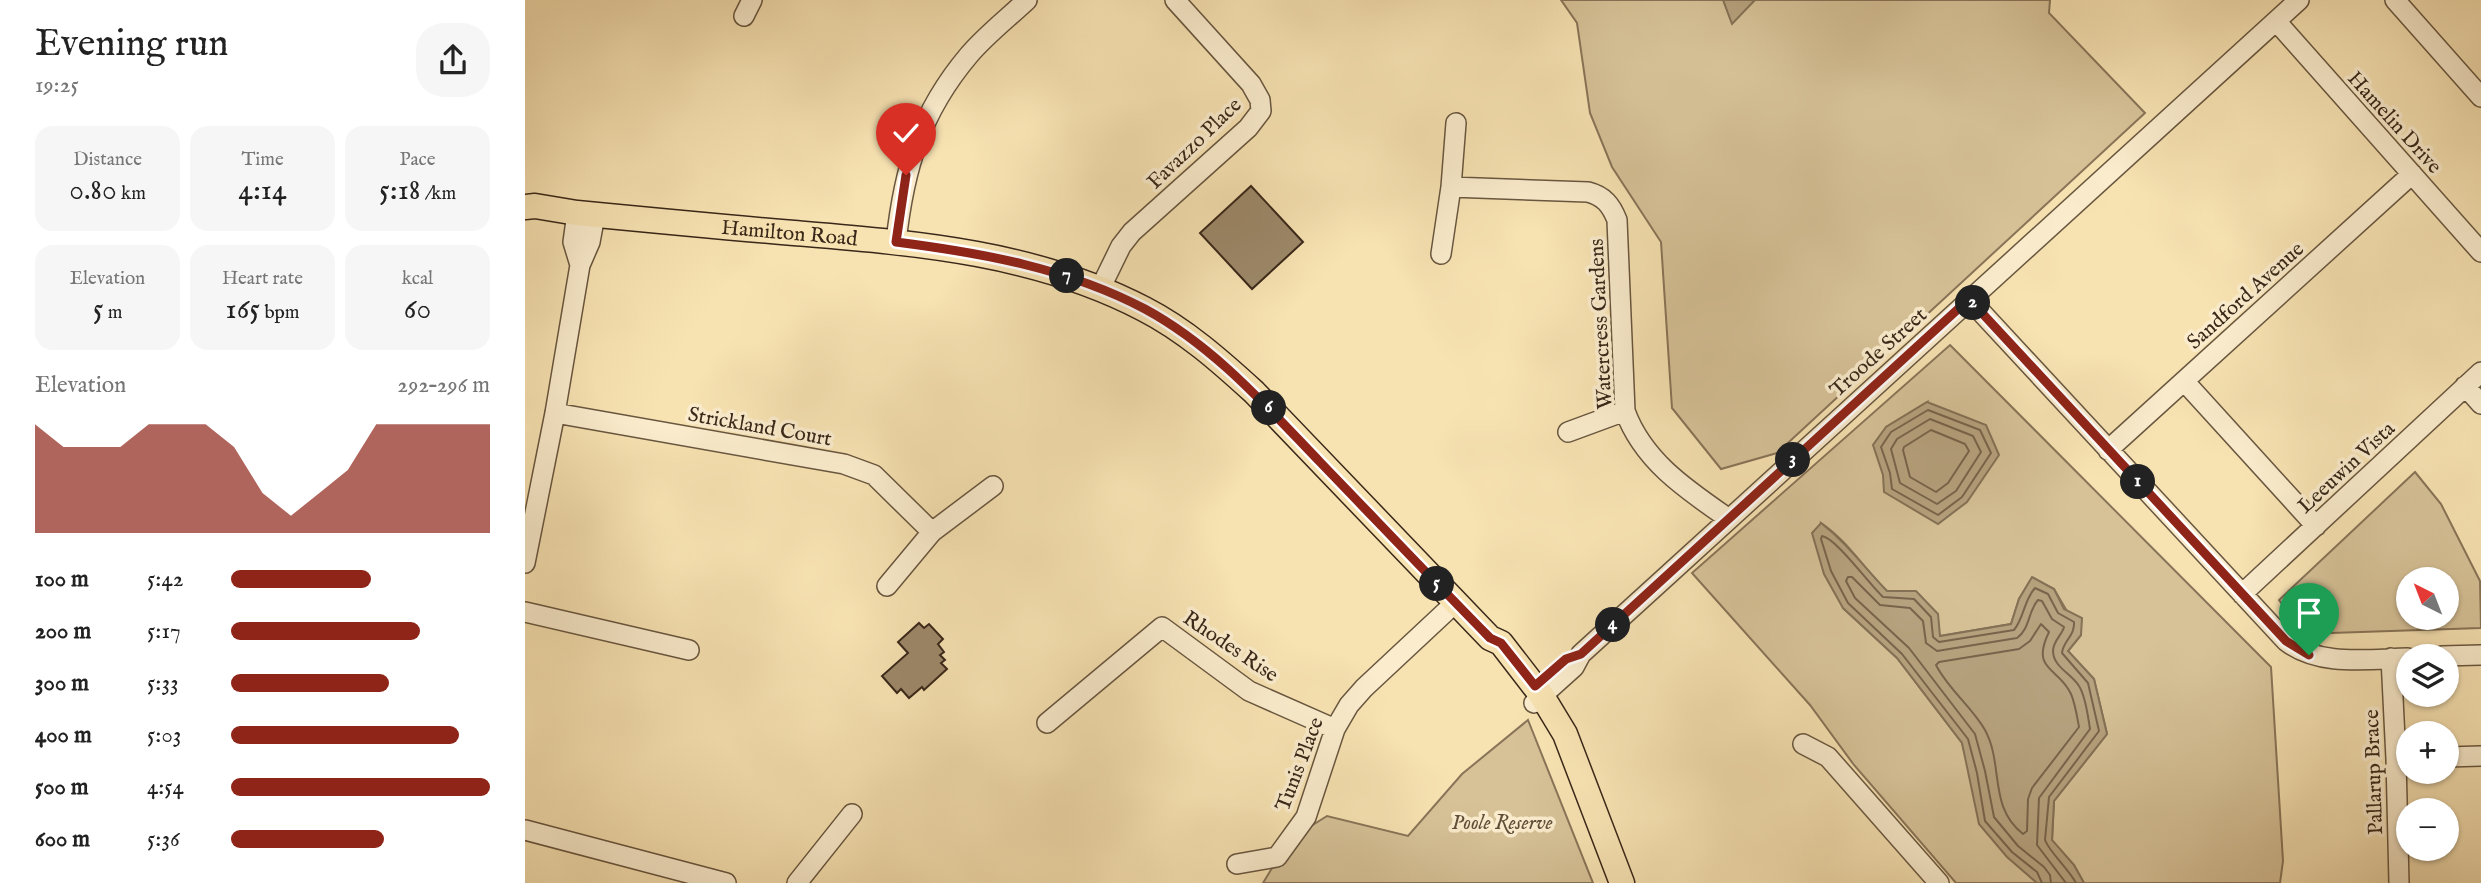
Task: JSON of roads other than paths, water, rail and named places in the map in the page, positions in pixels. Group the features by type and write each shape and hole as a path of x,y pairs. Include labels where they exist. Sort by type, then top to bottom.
{"main road":[{"name":"Hamilton Road","path":"528,204 586,214 951,249 1037,266 1100,289 1166,322 1226,366 1254,392 1490,638 1491,650 1535,695 1557,738 1570,750 1622,883"}],"street":[{"path":"896,242 906,175 915,146 932,109 970,54 1027,0"},
{"name":"Favazzo Place","path":"1100,289 1132,232 1248,128 1261,111 1260,100 1251,84 1175,0"},
{"name":"Troode Street","path":"1535,695 1566,659 1581,654 2299,0"},
{"path":"2395,0 2481,97"},
{"name":"Hamelin Drive","path":"2276,21 2481,252"},
{"path":"1441,254 1451,187 1456,123"},
{"name":"Sandford Avenue","path":"2108,450 2412,174"},
{"name":"Watercress Gardens","path":"1451,187 1588,192 1607,201 1617,219 1626,411 1631,428 1659,466 1729,519"},
{"path":"525,563 555,413 580,265 573,242 586,214"},
{"path":"1969,299 2286,641 2309,655 2323,658 2396,658"},
{"name":"Leeuwin Vista","path":"2242,594 2481,372"},
{"path":"2184,381 2316,526"},
{"path":"2465,386 2481,404"},
{"path":"1568,432 1626,411"},
{"name":"Strickland Court","path":"555,413 844,464 874,475 932,532"},
{"path":"887,586 932,532 993,486"},
{"name":"Tunis Place","path":"1237,864 1277,857 1306,817 1335,729 1349,705 1455,603"},
{"path":"525,612 689,650"},
{"name":"Rhodes Rise","path":"1047,723 1162,627 1249,691 1335,729"},
{"path":"2459,656 2481,655"},
{"path":"1803,744 1828,757 1940,883"},
{"path":"2459,757 2481,756"},
{"name":"Pallarup Brace","path":"2399,883 2401,784"},
{"path":"797,883 852,814"},
{"path":"525,830 664,875 726,883"}],"water":[{"path":"1723,0 1755,0 1732,24"},
{"path":"1927,402 1986,425 1999,455 1967,502 1938,524 1884,492 1883,475 1873,445 1886,427"},
{"path":"1821,523 1887,591 1916,591 1938,614 1940,636 2011,624 2019,599 2032,577 2054,589 2064,609 2082,618 2081,635 2068,651 2094,679 2107,734 2054,801 2052,840 2074,865 2084,883 2037,883 2007,857 1979,824 1962,743 1897,658 1843,608 1824,574 1812,533"}],"park label":[{"name":"Poole Reserve","path":"1502,822"}]}
